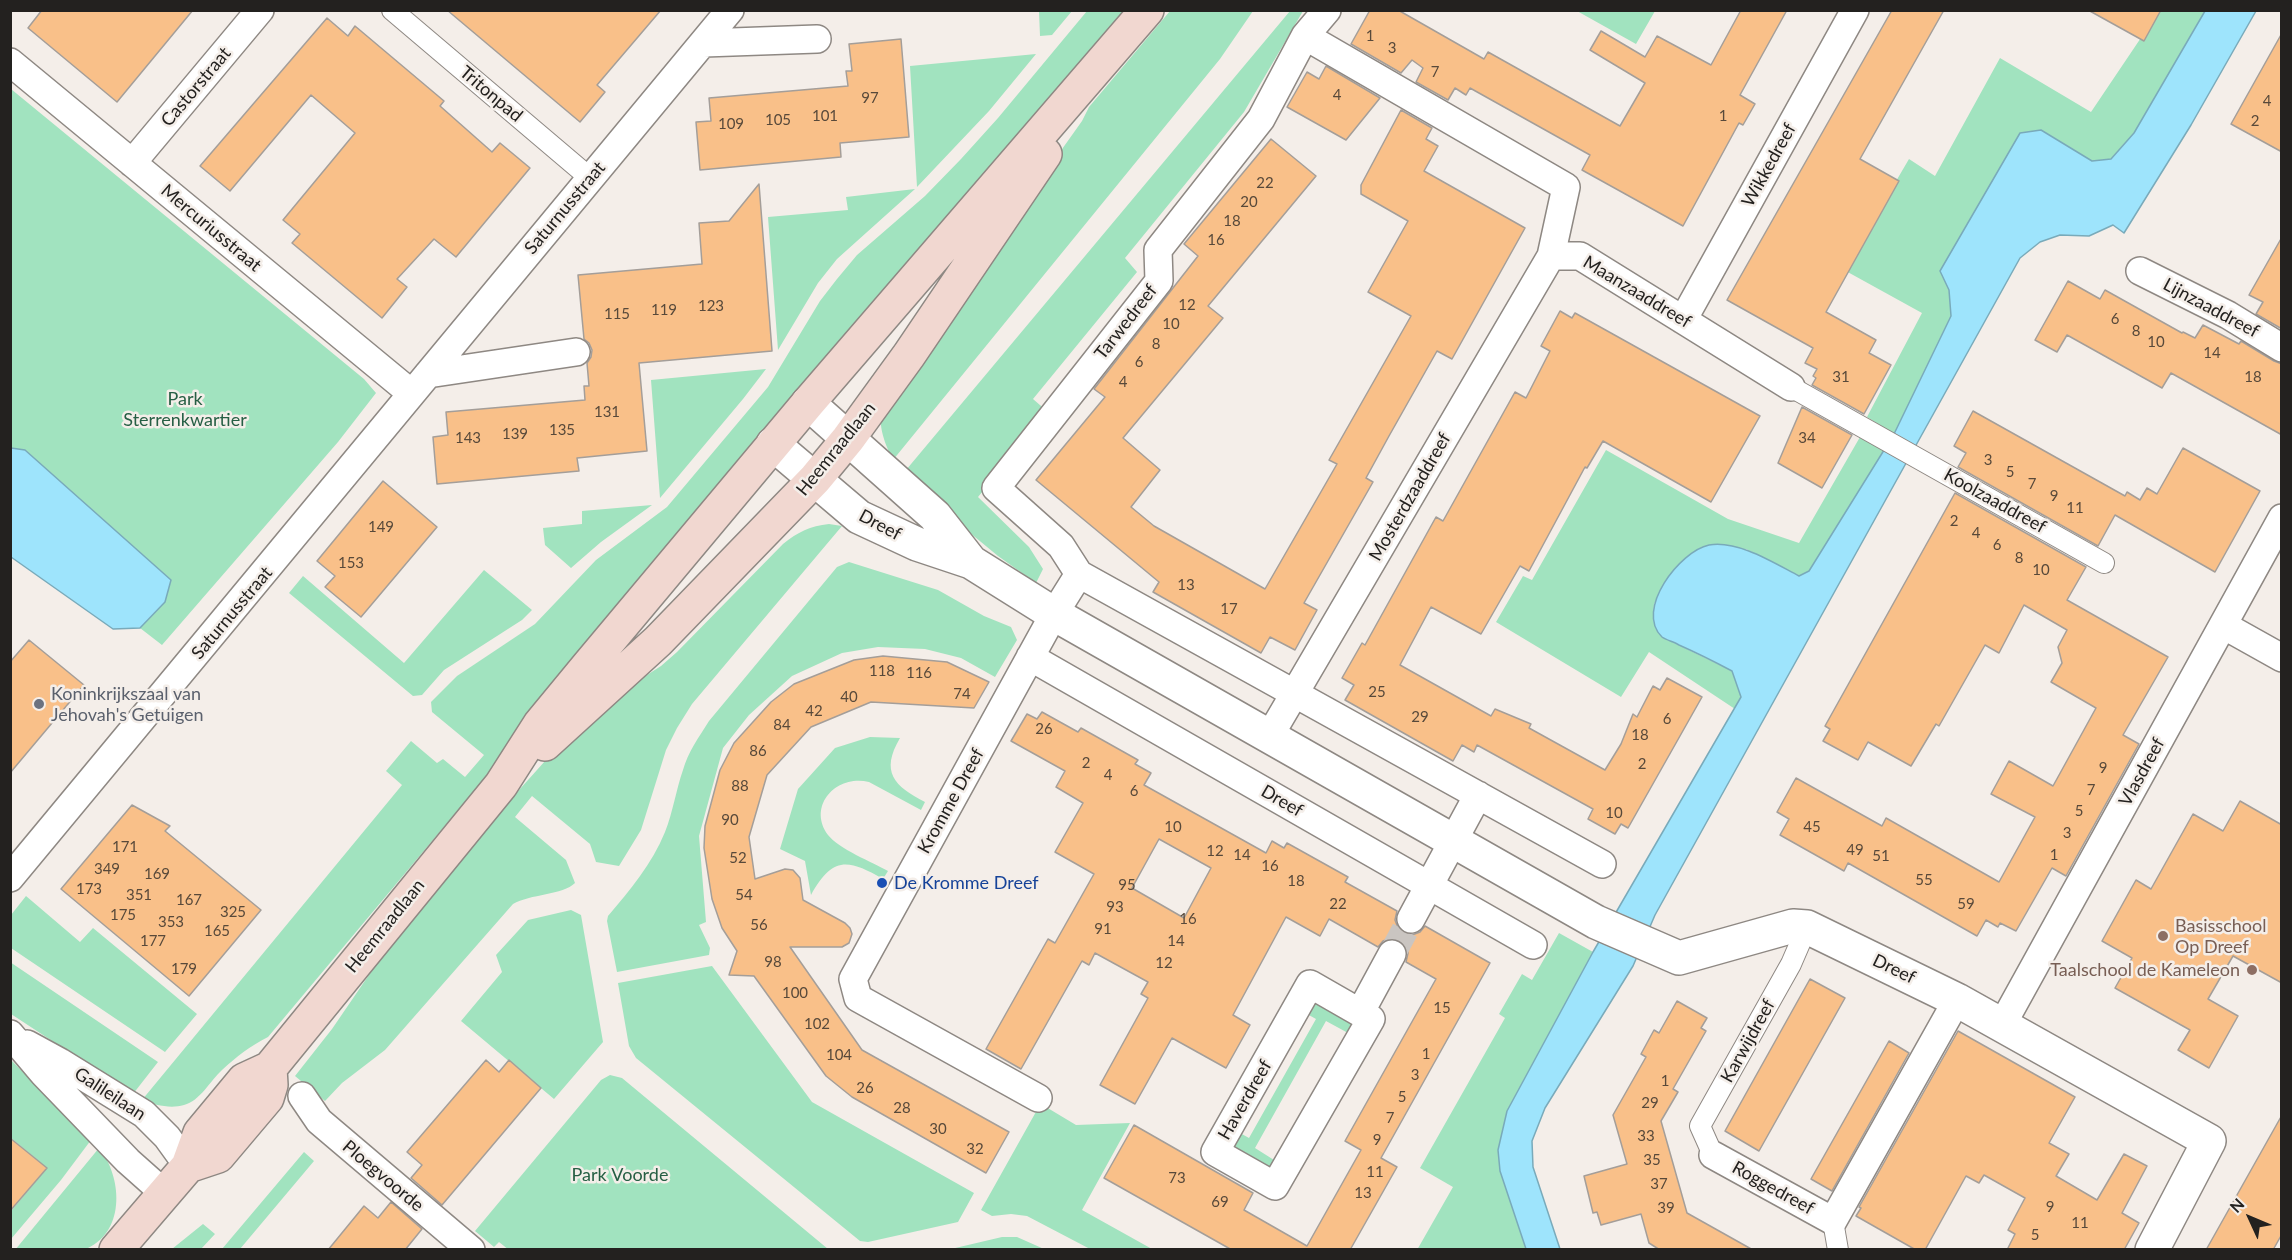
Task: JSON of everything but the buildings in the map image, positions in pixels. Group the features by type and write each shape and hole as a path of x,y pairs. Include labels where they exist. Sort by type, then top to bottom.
{"main road":[{"name":"Heemraadlaan","path":"116,1250 188,1166 200,1133 244,1080 270,1068 501,784 554,708 773,444 1147,10"},
{"name":"Heemraadlaan","path":"501,784 658,641 814,479 848,439 909,355 1021,191 1106,59"}],"street":[{"name":"Castorstraat","path":"132,163 260,10"},
{"name":"Tritonpad","path":"392,10 590,178"},
{"name":"Saturnusstraat","path":"10,878 255,586 420,383 730,10"},
{"name":"Tarwedreef","path":"1079,574 1061,546 996,488 1160,280 1158,250 1261,119 1305,36 1327,10"},
{"name":"Wikkedreef","path":"1683,320 1855,10"},
{"path":"1305,36 1566,188 1551,256"},
{"path":"704,43 817,39"},
{"name":"Mercuriusstraat","path":"10,62 132,163 420,383"},
{"name":"Maanzaaddreef","path":"1551,256 1580,256 1791,387 1885,439"},
{"name":"Mosterdzaaddreef","path":"1269,737 1551,256"},
{"name":"Lijnzaaddreef","path":"2140,271 2228,315 2282,348"},
{"path":"420,383 576,352"},
{"name":"Dreef","path":"808,403 935,516 971,562"},
{"name":"Koolzaaddreef","path":"1885,439 2104,563"},
{"name":"Dreef","path":"773,444 859,517 917,544 971,562 1054,614 1596,922 1679,958 1793,926 1807,927 1957,1000 2210,1141 2152,1250"},
{"name":"Vlasdreef","path":"2002,1025 2282,518"},
{"path":"1054,614 1079,574 1602,864"},
{"name":"Kromme Dreef","path":"1038,1098 858,998 853,979 1054,614"},
{"path":"2223,625 2282,658"},
{"name":"Dreef","path":"1030,657 1533,945"},
{"path":"1411,919 1478,795"},
{"name":"Karwijdreef","path":"1713,1155 1700,1126 1791,964 1807,927"},
{"path":"1360,1013 1392,954"},
{"name":"Haverdreef","path":"1310,984 1360,1013 1371,1019 1275,1186 1215,1152 1310,984"},
{"path":"1838,1250 1833,1221 1957,1000"},
{"name":"Galileilaan","path":"14,1037 60,1062 144,1114 166,1137 188,1166"},
{"name":"Galileilaan","path":"14,1037 43,1073 129,1161 164,1193"},
{"name":"Ploegvoorde","path":"302,1096 319,1121 468,1249"},
{"name":"Roggedreef","path":"1713,1155 1833,1221"}],"green space":[{"path":"1039,10 1072,11 1052,35 1040,36"},
{"path":"1087,11 1127,11 268,1037 233,1061 190,1103 168,1106 142,1100 402,785 386,771 411,741 437,763 443,759 465,777 484,755 432,712 431,702 457,676 535,624 596,560 667,507 768,387 820,301 857,255 925,196 961,159"},
{"path":"1170,11 1253,11 1220,59 893,460 882,431 883,401 1082,121 1089,107"},
{"path":"1290,11 1303,11 1244,112 1125,258 1137,272 1033,399 1048,412 978,497 1029,547 1043,569 1036,583 998,556 901,476"},
{"path":"1577,11 1655,11 1636,44"},
{"path":"2159,11 2205,11 2134,133 2111,159 2092,161 2041,130 1949,290 1951,316 1894,434 1867,417 1922,313 1844,270 1909,159 1935,176 2000,58 2091,112"},
{"path":"1036,54 989,111 917,187 910,66"},
{"name":"Park Sterrenkwartier","path":"11,89 364,379 376,393 338,442 162,645 140,628 165,602 25,450 11,448"},
{"path":"915,189 837,259 818,283 778,350 768,217 848,210 846,197"},
{"path":"766,369 743,399 660,498 651,380"},
{"path":"1860,437 1885,449 1809,571 1799,576 1746,549 1675,568 1654,604 1653,619 1662,637 1732,671 1741,697 1735,709 1649,652 1621,697 1496,622 1523,576 1532,580 1606,450 1728,519 1799,543"},
{"path":"652,505 601,542 571,568 545,545 543,528 582,524 582,511"},
{"path":"829,524 842,526 692,704 677,728 666,750 641,830 619,866 596,862 590,844 532,796 515,817 566,860 575,883 563,890 513,904 385,1050 342,1083 325,1101 295,1076 332,1029 386,950 502,809 554,751 619,693 661,666 677,652 783,544 804,530"},
{"path":"849,562 938,590 984,616 1011,627 1017,640 995,677 961,658 925,649 878,647 842,653 792,676 749,715 723,748 699,836 706,922 699,925 710,948 709,955 617,972 608,916 640,876 660,844 685,763 694,745 709,721 837,567"},
{"path":"484,570 532,610 522,620 444,670 422,695 413,696 289,593 303,576 404,663"},
{"path":"870,737 900,738 891,760 893,777 905,790 925,802 921,810 869,782 846,783 836,788 823,803 821,813 822,824 828,835 848,850 888,871 883,879 860,867 841,865 826,874 811,895 805,861 780,849 798,789 835,748"},
{"path":"26,896 80,942 93,928 197,1014 165,1052 11,948 11,915"},
{"path":"571,910 581,915 603,1042 554,1099 461,1021 502,972 496,955 528,920"},
{"path":"1559,933 1593,952 1507,1111 1500,1171 1526,1249 1417,1250 1453,1187 1420,1168 1505,1018 1499,1014 1522,974 1532,980"},
{"path":"10,962 158,1062 133,1094 11,1014"},
{"path":"712,966 812,1102 974,1193 958,1222 868,1242 860,1241 636,1058 629,1046 618,983"},
{"path":"1316,999 1354,1021 1348,1033 1326,1021 1255,1148 1274,1160 1270,1168 1232,1147 1240,1133 1249,1138 1316,1019 1307,1014"},
{"path":"11,1060 91,1140 61,1180 11,1239 11,1211 47,1168 11,1138"},
{"name":"Park Voorde","path":"610,1075 622,1078 828,1249 509,1250 499,1242 494,1247 475,1231 601,1080"},
{"path":"1046,1107 1076,1125 1130,1123 1082,1210 1152,1249 1090,1249 1027,1216 1011,1214 992,1216 981,1210 1037,1110"},
{"path":"99,1148 107,1160 116,1187 114,1216 109,1229 100,1240 83,1249 15,1250"},
{"path":"304,1152 314,1161 240,1249 222,1249"},
{"path":"203,1224 215,1234 201,1249 172,1249"},
{"path":"1002,1237 1017,1237 1044,1249 951,1249"}],"water":[{"path":"2205,11 2256,11 2191,125 2124,233 2113,225 2089,236 2060,235 2040,242 2020,258 1655,915 1633,966 1545,1108 1532,1141 1533,1167 1560,1249 1526,1249 1500,1171 1498,1150 1507,1111 1593,952 1741,697 1732,671 1662,637 1655,626 1653,612 1664,583 1685,558 1709,545 1720,544 1744,549 1799,576 1809,571 1894,434 1951,316 1949,290 1940,271 2020,133 2041,130 2092,161 2111,159 2134,133"},
{"path":"11,448 25,450 171,580 165,602 140,628 113,629 11,557"}],"tunnel":[{"path":"1392,954 1411,919"}],"place":[{"name":"Koninkrijkszaal van Jehovah's Getuigen","path":"39,704"},
{"name":"De Kromme Dreef","path":"882,883"},
{"name":"Basisschool Op Dreef","path":"2163,936"},
{"name":"Taalschool de Kameleon","path":"2252,970"}]}
